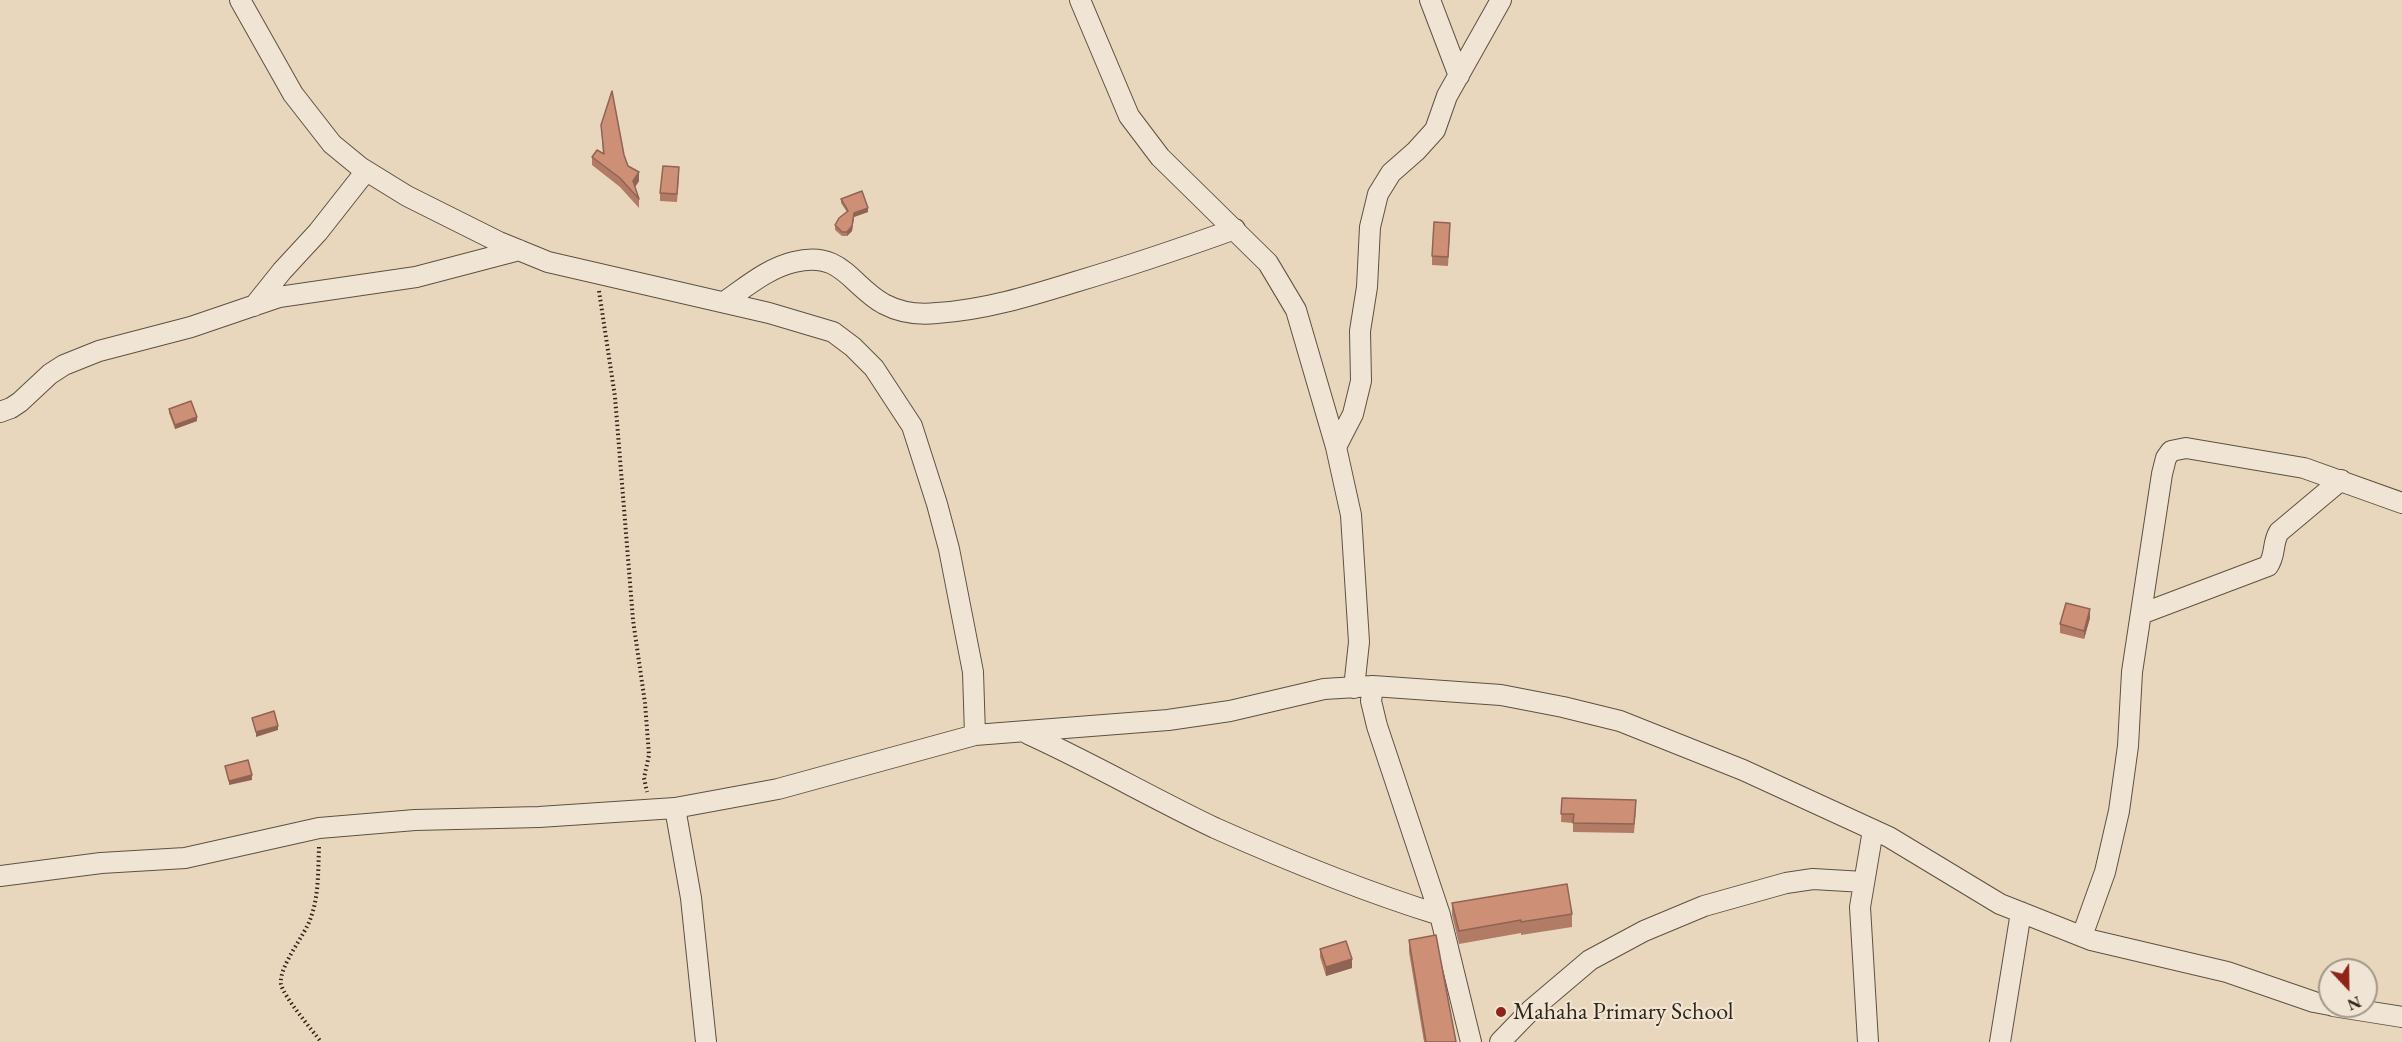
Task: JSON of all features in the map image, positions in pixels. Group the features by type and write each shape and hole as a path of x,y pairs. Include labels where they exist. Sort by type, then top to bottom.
{"street":[{"path":"240,0 293,94 332,144 366,171 407,196 548,262 724,302 833,332 853,346 874,369 912,426 949,549 973,672 975,735"},
{"path":"1080,0 1129,116 1161,157 1268,263 1296,310 1336,447 1351,515 1363,687 1371,701 1377,726 1440,915 1471,1042"},
{"path":"1430,0 1459,76"},
{"path":"1336,447 1353,414 1361,381 1360,332 1367,287 1370,227 1378,194 1391,173 1435,130 1447,96 1501,0"},
{"path":"254,306 318,232 366,171"},
{"path":"724,302 767,273 793,262 810,259 828,262 844,269 884,304 916,315 940,313 996,304 1055,288 1152,259 1235,230"},
{"path":"0,412 20,402 50,374 83,356 191,327 279,297 416,277 519,250"},
{"path":"2082,936 2104,872 2119,811 2128,746 2132,672 2140,614 2162,474 2166,458 2171,451 2186,448 2304,468 2402,503"},
{"path":"2140,614 2268,566 2274,554 2275,538 2279,532 2341,480"},
{"path":"0,876 101,863 185,858 319,828 415,820 528,818 675,808 778,789 975,735 1178,718 1230,711 1324,689 1363,687 1501,695 1563,706 1620,721 1743,770 1873,830 2000,904 2082,936 2227,972 2318,1003"},
{"path":"1026,732 1215,828 1328,877 1440,915"},
{"path":"675,808 692,898 706,1042"},
{"path":"1869,1042 1860,906 1873,830"},
{"path":"1500,1042 1531,1010 1590,960 1644,931 1704,906 1786,884 1813,879 1864,882"},
{"path":"2000,1042 2021,912"},
{"path":"2378,1013 2402,1017"}],"path":[{"path":"596,273 608,338 615,397 633,620 649,747 649,763 644,778 653,809"},
{"path":"319,828 318,882 312,916 301,941 286,964 281,984 287,996 321,1042"}],"building":[{"path":"612,91 624,155 628,166 639,172 633,181 639,199 620,178 592,157 597,150 604,154 601,125"},
{"path":"663,166 679,167 677,194 660,193"},
{"path":"862,191 868,208 854,213 852,226 847,232 842,232 835,225 839,218 848,211 841,199"},
{"path":"1434,222 1450,223 1448,257 1432,256"},
{"path":"191,401 197,417 175,425 169,409"},
{"path":"2066,603 2090,609 2084,631 2060,624"},
{"path":"274,711 278,726 256,732 252,718"},
{"path":"248,760 252,775 229,781 225,766"},
{"path":"1562,798 1636,800 1634,824 1573,823 1574,814 1561,814"},
{"path":"1567,884 1572,914 1459,931 1452,903"},
{"path":"1436,935 1456,1042 1426,1042 1409,940"},
{"path":"1346,941 1352,959 1326,967 1320,949"}],"place":[{"name":"Mahaha Primary School","path":"1501,1012"}]}
